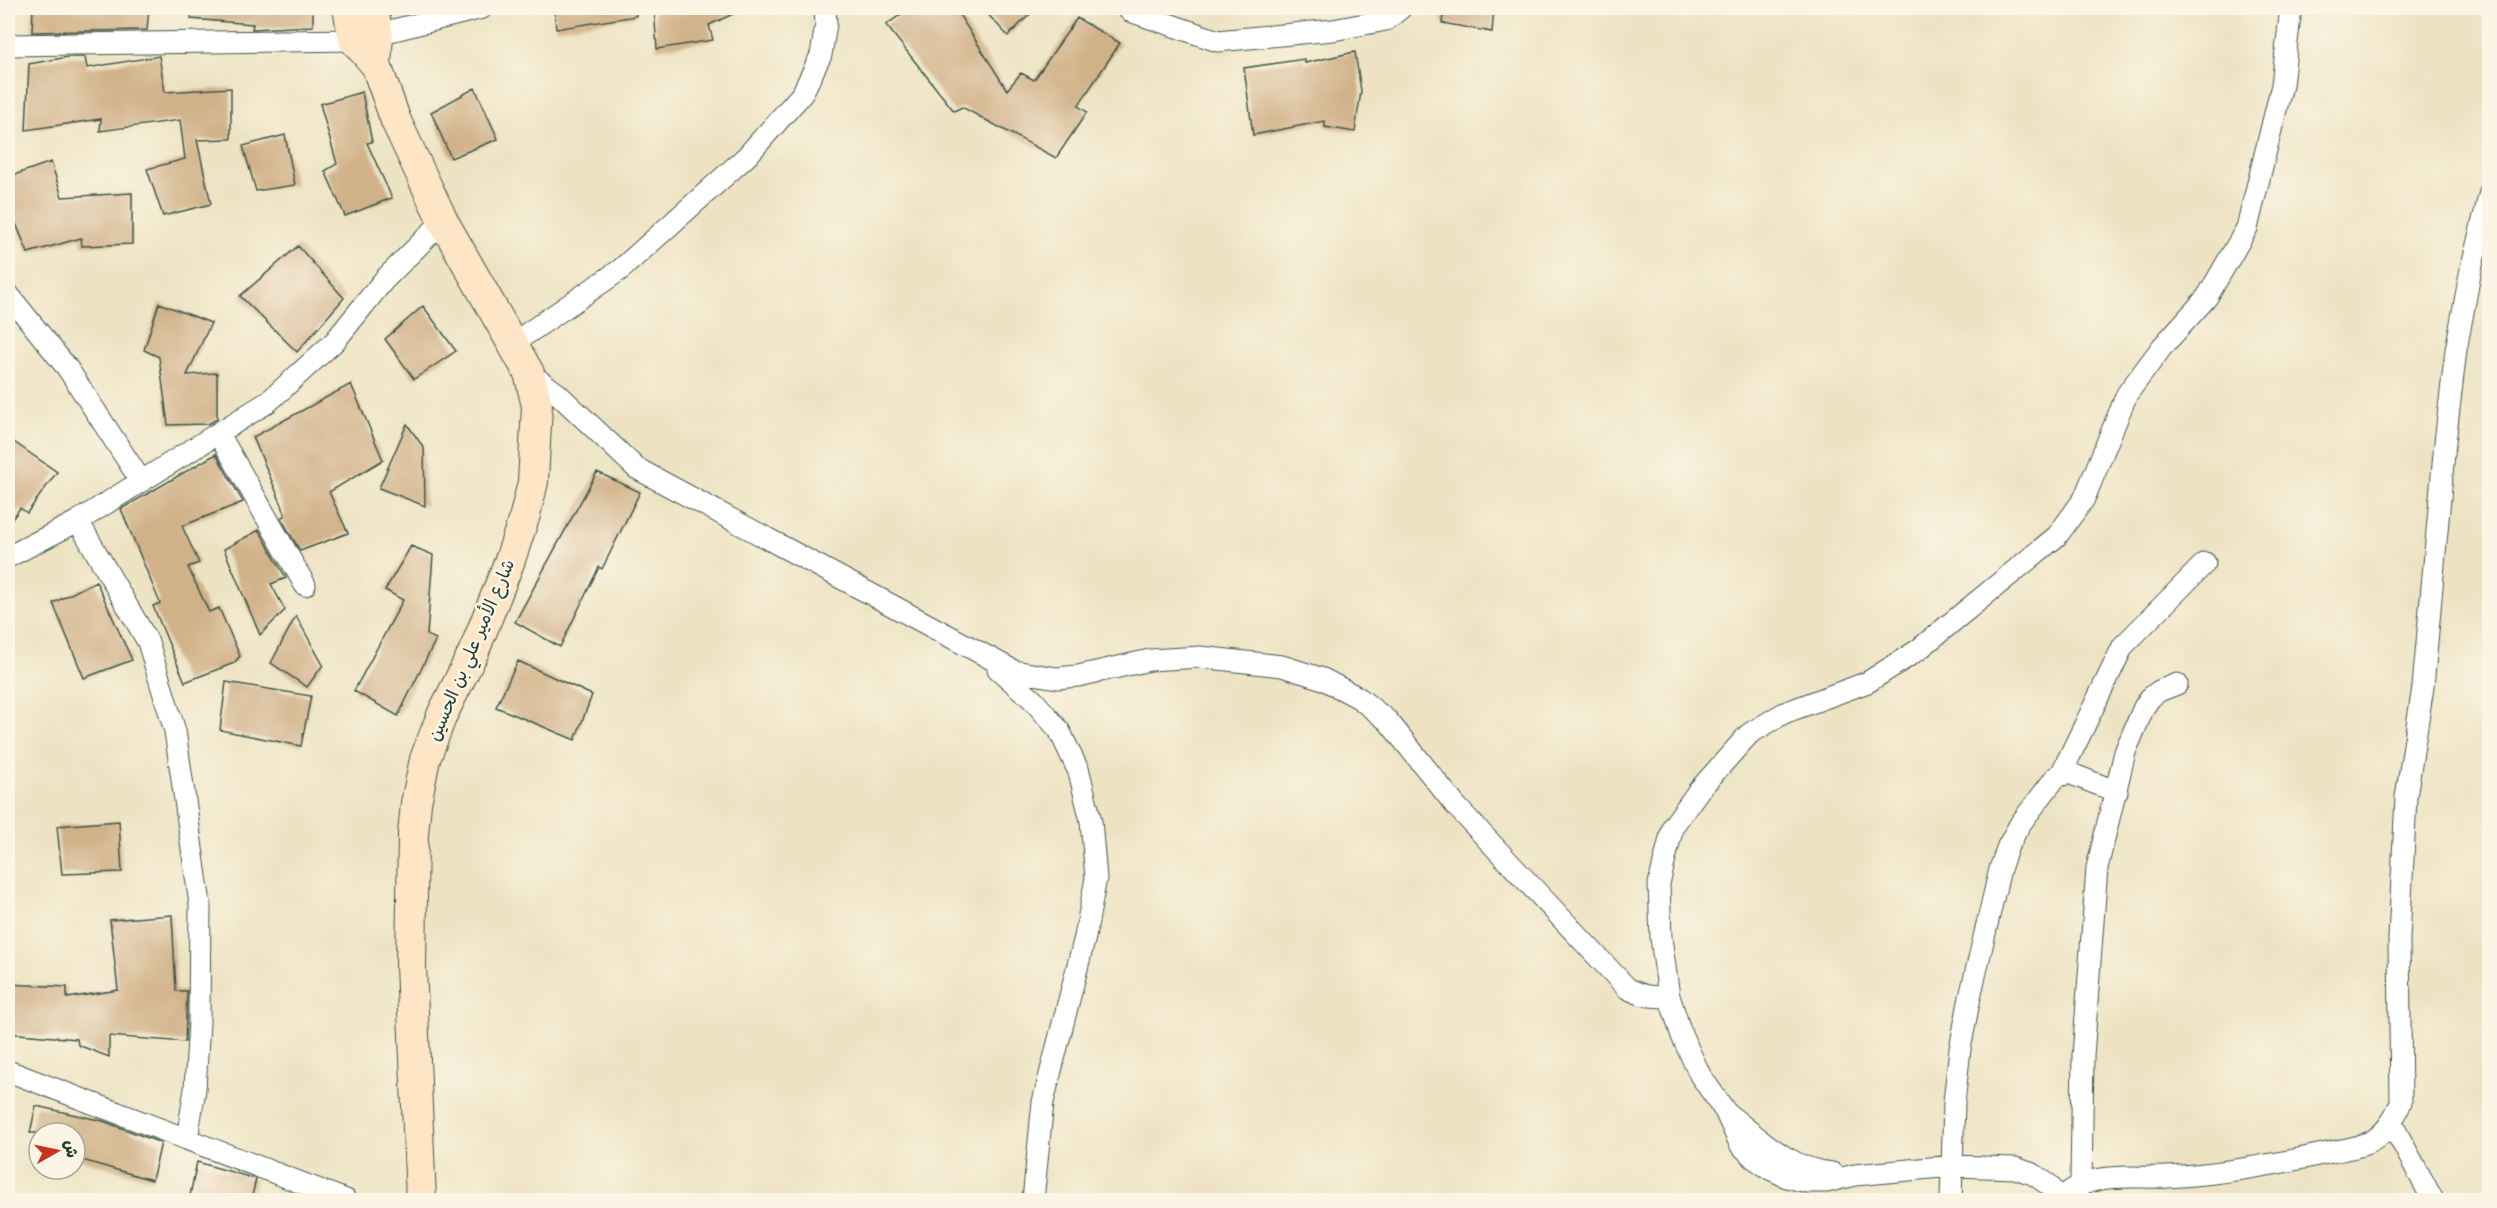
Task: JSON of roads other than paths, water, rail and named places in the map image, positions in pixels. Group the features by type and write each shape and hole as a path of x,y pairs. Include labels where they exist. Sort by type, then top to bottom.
{"street":[{"name":"شارع الأمير علي بن الحسين","path":"348,8 368,28 376,65 396,122 443,221 529,373 537,406 533,482 525,515 474,651 433,737 425,759 416,803 413,834 411,965 421,1200"},
{"path":"8,45 368,28 482,8"},
{"path":"512,344 620,270 747,156 802,94 821,55 826,24 825,8"},
{"path":"1127,8 1218,41 1334,30 1386,20 1401,8"},
{"path":"2291,8 2282,85 2247,228 2207,297 2162,347 2127,394 2084,499 2057,536 1908,657 1868,682 1784,713 1749,734 1673,825 1659,884 1661,938 1669,996 1682,1036 1700,1075 1725,1111 1764,1143 1794,1161 1826,1173 1854,1175 1952,1166 2015,1168 2034,1174 2049,1185 2060,1200 2081,1183 2094,1179 2169,1177 2230,1171 2291,1161 2374,1140 2392,1124 2401,1102 2399,939 2406,797 2423,687 2445,442 2456,350 2471,269 2490,192"},
{"path":"8,557 78,521 268,402 335,341 384,280 443,221"},
{"path":"8,294 68,369 141,481"},
{"path":"529,373 558,394 636,468 1014,671 1057,678 1078,676 1150,660 1200,657 1282,666 1323,679 1359,699 1388,721 1456,806 1627,988 1647,996 1669,996"},
{"path":"219,434 305,585"},
{"path":"78,521 148,642 175,731 200,904 199,1022 195,1089 187,1139"},
{"path":"1951,1200 1954,1102 1960,1049 2000,869 2008,846 2020,824 2051,783 2061,774 2123,646 2205,563"},
{"path":"982,654 1033,700 1059,730 1080,772 1091,821 1096,878 1085,936 1043,1102 1033,1200"},
{"path":"2081,1183 2083,1056 2097,868 2125,752 2144,707 2159,691 2177,684"},
{"path":"2061,774 2069,773 2117,792"},
{"path":"8,1071 346,1200"},
{"path":"2392,1124 2433,1200"}]}
